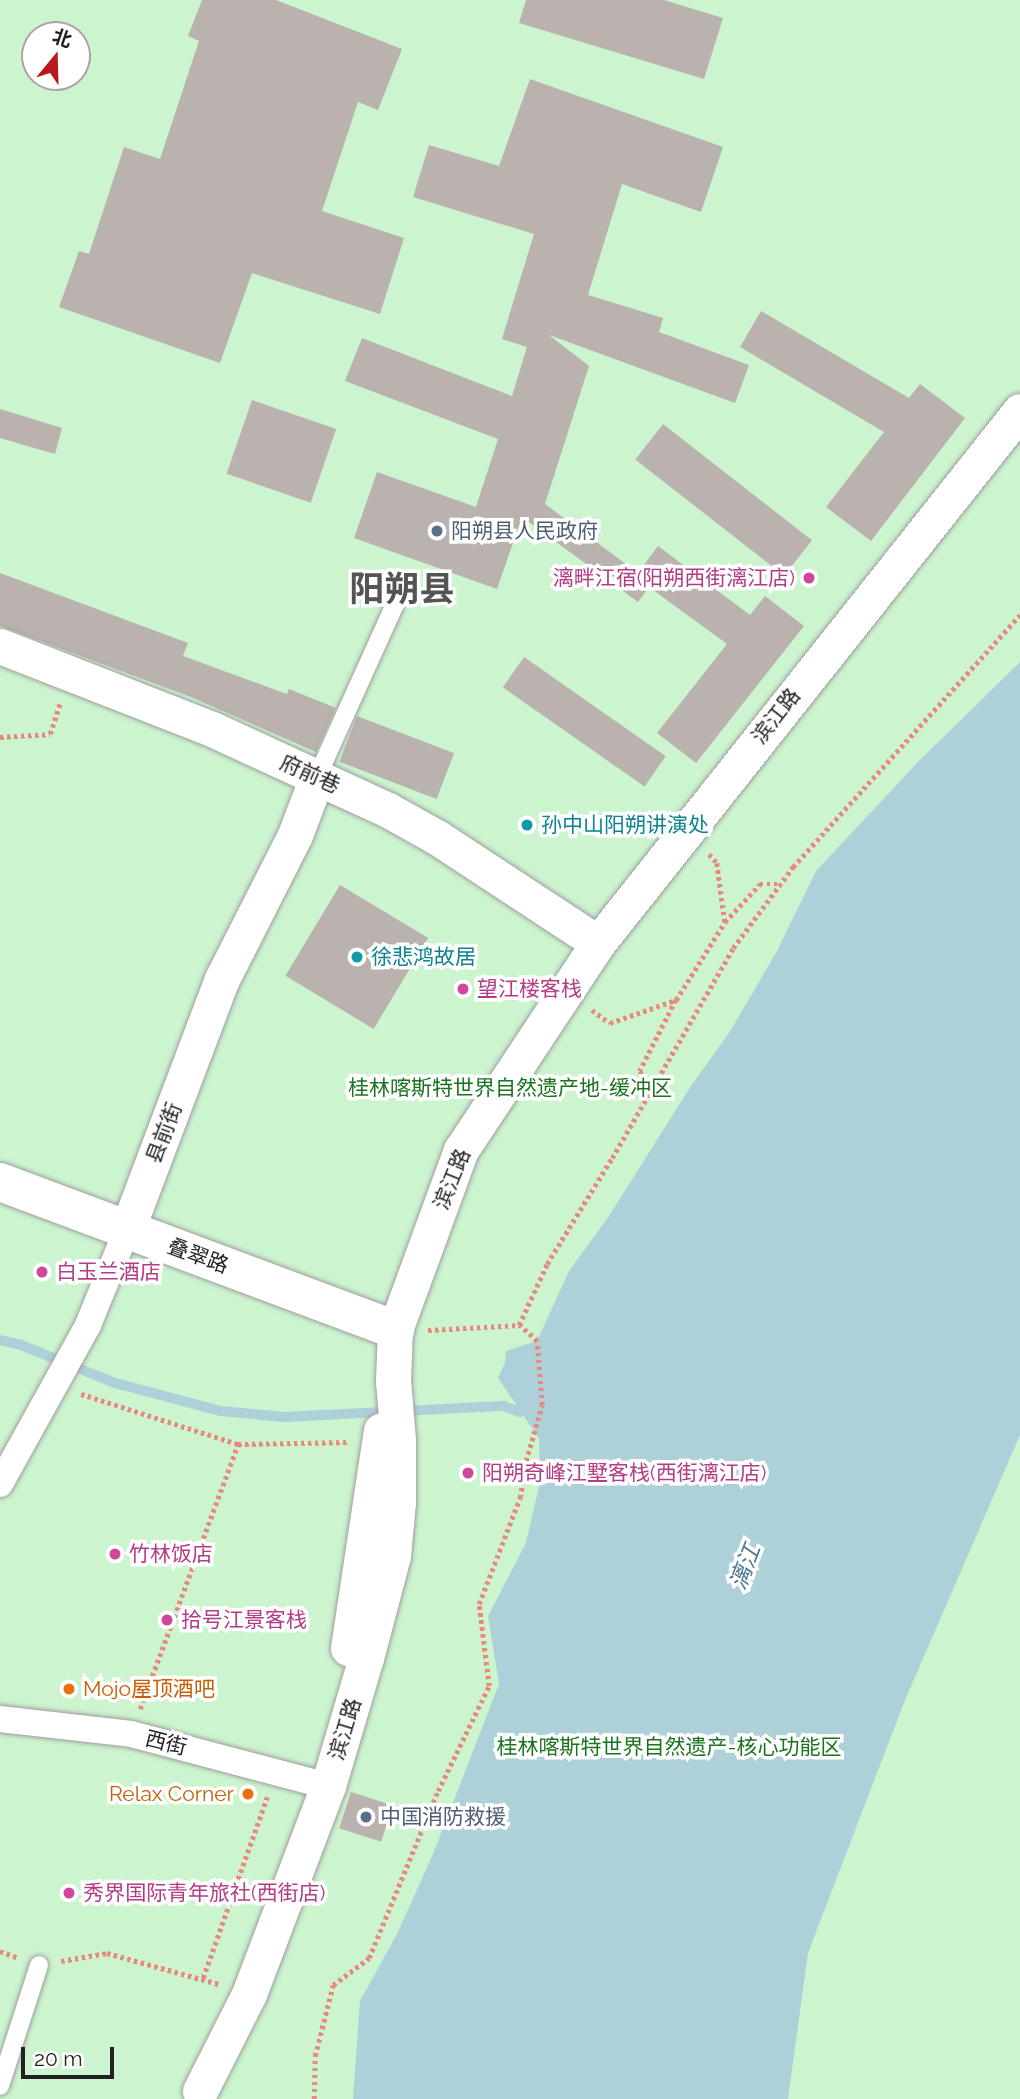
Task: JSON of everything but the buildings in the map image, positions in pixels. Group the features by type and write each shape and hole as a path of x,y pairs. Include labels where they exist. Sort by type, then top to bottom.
{"street":[{"name":"滨江路","path":"200,2091 249,1994 328,1786 393,1556 398,1502 393,1381 396,1330 461,1150 598,943 1020,411"},
{"name":"府前巷","path":"0,646 212,729 388,810 438,838 598,943"},
{"name":"县前街","path":"0,1484 88,1325 222,979 295,835 317,777"},
{"name":"叠翠路","path":"0,1180 396,1330"},
{"path":"0,1180 396,1330 328,1786"},
{"name":"西街","path":"0,1719 131,1734 328,1786"}],"lane":[{"path":"317,777 402,589"},
{"path":"0,2086 39,1965"}],"path":[{"path":"519,1325 547,1264 652,1091 733,948 802,857 1020,615"},
{"path":"0,737 50,734 70,672"},
{"path":"687,830 717,863 724,922"},
{"path":"652,1091 640,1071 676,1000 724,922 760,884 782,884"},
{"path":"565,991 610,1023 676,1000"},
{"path":"314,2099 315,2056 333,1985 369,1958 438,1791 489,1686 479,1604 520,1498 526,1461 542,1405 537,1341 519,1325 472,1330 396,1330"},
{"path":"54,1385 238,1444 397,1432"},
{"path":"131,1734 238,1444"},
{"path":"203,1978 276,1772"},
{"path":"0,1951 39,1965 107,1953 203,1978 249,1994"}],"green space":[{"name":"桂林喀斯特世界自然遗产地-缓冲区","path":"0,0 1020,0 1020,2099 0,2099"}],"water":[{"name":"桂林喀斯特世界自然遗产-核心功能区","path":"1020,662 1020,1435 905,1700 808,1953 788,2099 353,2099 360,2001 397,1934 433,1854 499,1684 488,1616 526,1543 540,1482 539,1438 498,1378 505,1363 506,1351 537,1341 569,1271 609,1216 689,1089 731,1030 777,951 816,871 919,761"}],"waterway":[{"path":"0,1340 21,1345 115,1383 221,1411 284,1417 504,1406 520,1412"}],"place":[{"name":"阳朔县人民政府","path":"437,531"},
{"name":"漓畔江宿(阳朔西街漓江店)","path":"809,578"},
{"name":"孙中山阳朔讲演处","path":"527,825"},
{"name":"徐悲鸿故居","path":"357,957"},
{"name":"望江楼客栈","path":"463,989"},
{"name":"白玉兰酒店","path":"42,1272"},
{"name":"阳朔奇峰江墅客栈(西街漓江店)","path":"468,1473"},
{"name":"竹林饭店","path":"115,1554"},
{"name":"拾号江景客栈","path":"167,1620"},
{"name":"Mojo屋顶酒吧","path":"69,1689"},
{"name":"Relax Corner","path":"248,1794"},
{"name":"中国消防救援","path":"366,1817"},
{"name":"秀界国际青年旅社(西街店)","path":"69,1893"}],"district":[{"name":"阳朔县","path":"402,589"}],"water label":[{"name":"漓江","path":"745,1567"}]}
